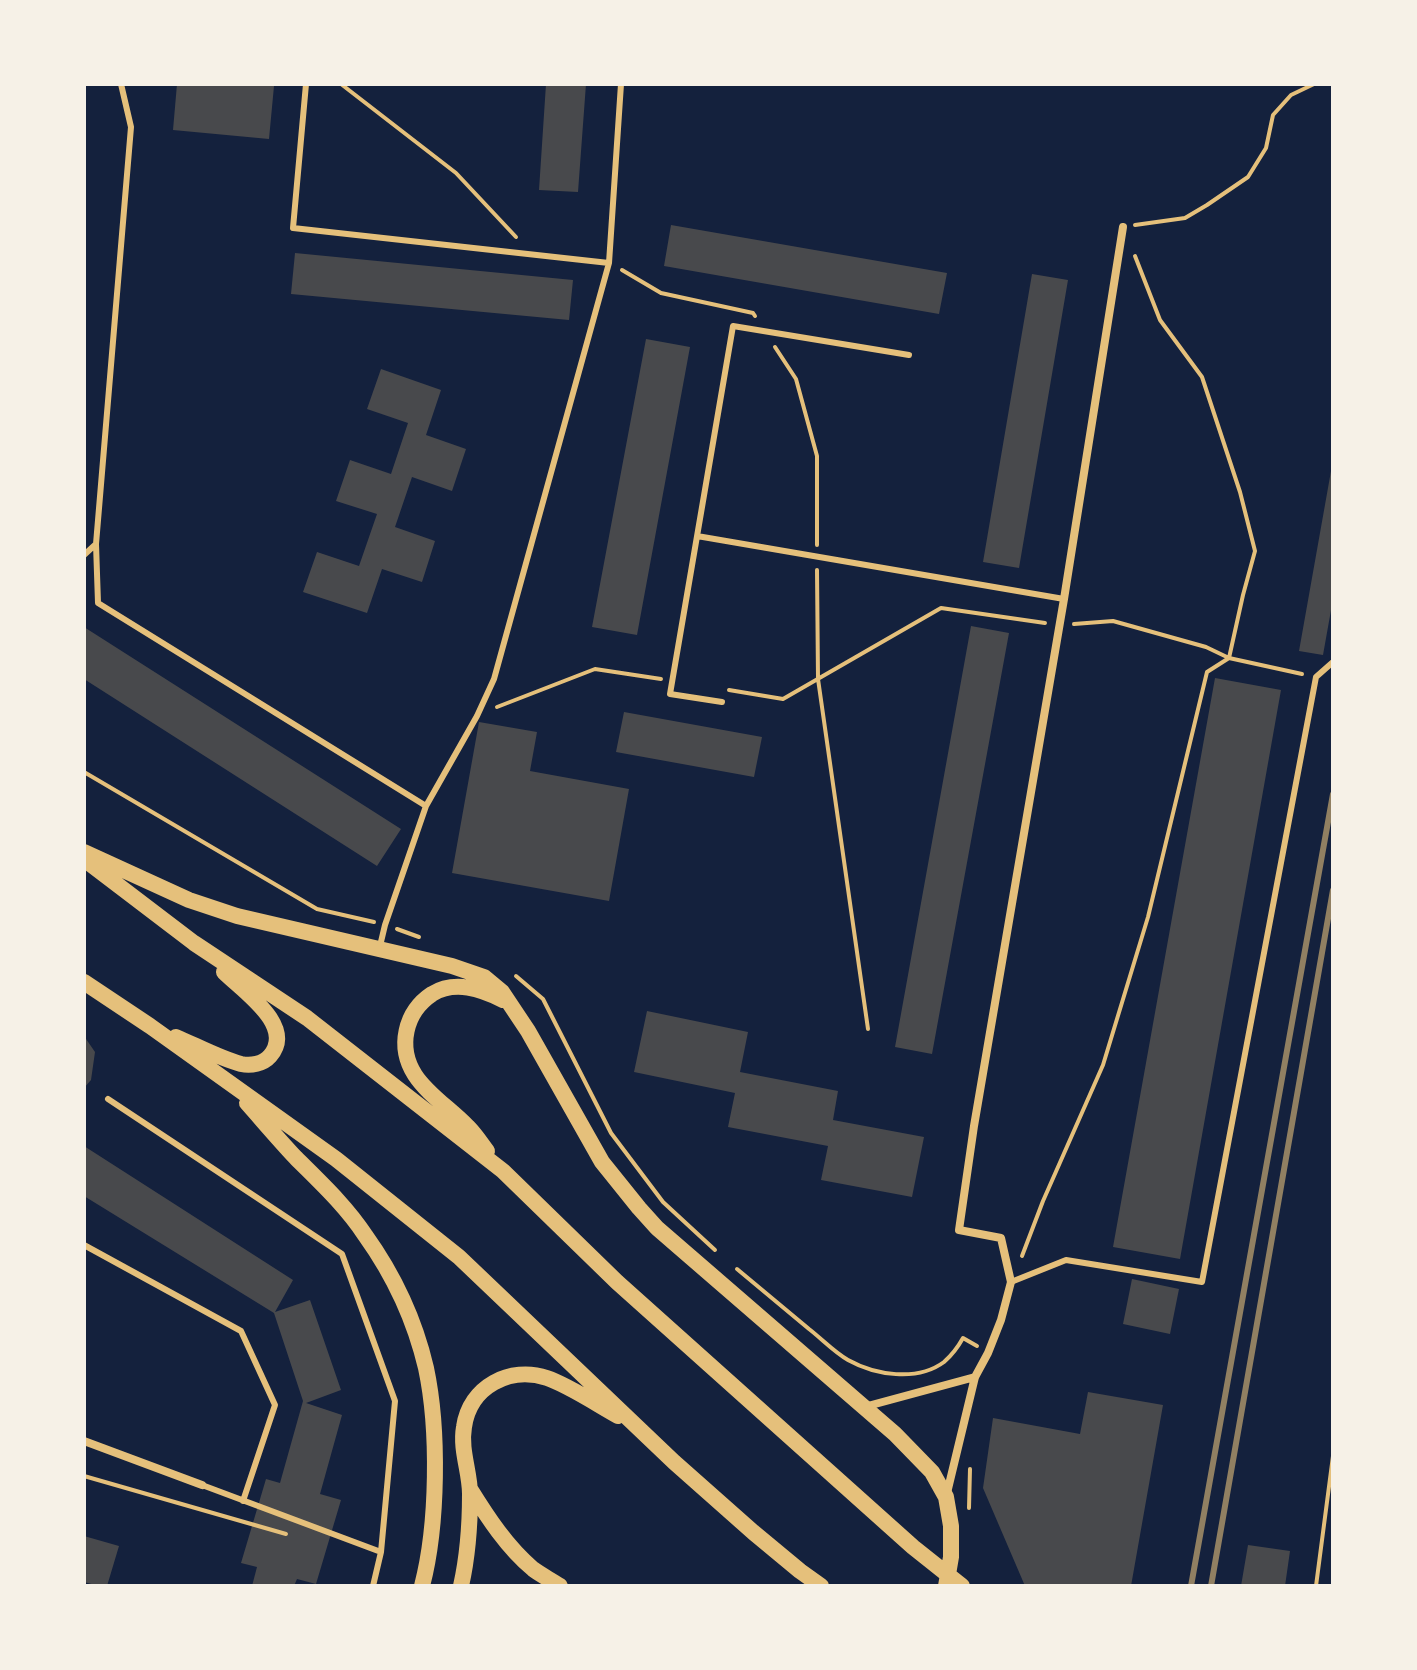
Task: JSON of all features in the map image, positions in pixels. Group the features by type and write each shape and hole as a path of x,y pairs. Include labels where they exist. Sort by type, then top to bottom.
{"main road":[{"path":"84,852 189,900 237,916 452,966 484,977 502,992 528,1031 602,1162 639,1208 679,1248 914,1451 932,1472 946,1497 951,1526 951,1557 946,1586"},
{"path":"84,859 194,943 307,1018 503,1171 641,1304 913,1547 962,1586"},
{"path":"150,1026 239,1064 263,1062 276,1046 275,1025 270,1016 194,943"},
{"path":"84,982 336,1159 459,1257 674,1462 753,1532 821,1586"},
{"path":"503,1171 468,1127 416,1077 405,1052 404,1038 408,1022 417,1007 440,989 473,988 508,1003"},
{"path":"227,1081 365,1233 398,1291 414,1330 426,1367 434,1475 432,1528 422,1586"},
{"path":"461,1586 470,1531 470,1488 464,1457 464,1427 470,1406 483,1390 500,1379 518,1374 533,1375 550,1379 637,1426"},
{"path":"470,1488 485,1513 517,1553 535,1570 560,1586"}],"street":[{"path":"946,1497 975,1377 997,1331 1011,1282 1001,1238 959,1230 1123,227"},
{"path":"864,1407 975,1377"},
{"path":"84,1441 202,1485"}],"lane":[{"path":"121,84 131,127 96,544 98,603 426,806"},
{"path":"306,84 293,228 609,263"},
{"path":"379,949 426,806 477,716 494,679 609,263 621,84"},
{"path":"722,702 670,694 733,326 909,355"},
{"path":"697,536 1064,599"},
{"path":"84,555 96,544"},
{"path":"1011,1282 1066,1260 1202,1282 1316,677 1333,662"},
{"path":"108,1099 342,1254 395,1401 381,1552 373,1586"},
{"path":"84,1245 241,1331 275,1405 243,1501"},
{"path":"202,1485 381,1552"}],"path":[{"path":"341,84 456,173 532,255"},
{"path":"1011,1282 1103,1065 1148,917 1207,672 1229,658 1255,551 1240,492 1202,377 1160,320 1123,227 1185,218 1248,177 1266,148 1273,115 1291,95 1314,84"},
{"path":"609,263 661,293 753,313 796,379 817,456 818,679 868,1029"},
{"path":"728,690 783,699 941,608 1059,625 1113,621 1206,647 1229,658 1316,677"},
{"path":"477,716 595,669 672,681"},
{"path":"1316,1586 1333,1456"},
{"path":"969,1522 970,1461"},
{"path":"84,1476 291,1535"}],"building":[{"path":"177,84 274,86 269,139 173,130"},
{"path":"546,84 586,84 578,192 539,190"},
{"path":"671,225 947,273 939,314 664,266"},
{"path":"295,253 573,280 569,320 291,294"},
{"path":"1032,274 1068,280 1019,568 983,562"},
{"path":"646,339 690,347 637,635 592,627"},
{"path":"381,369 441,390 426,435 466,449 452,491 412,477 395,527 435,541 422,582 382,569 367,613 303,592 317,552 359,566 377,514 336,501 350,460 391,474 408,423 367,409"},
{"path":"1331,471 1333,599 1323,655 1299,651"},
{"path":"971,626 1009,633 932,1054 895,1047"},
{"path":"84,627 401,829 377,866 84,679"},
{"path":"1215,678 1281,690 1180,1259 1113,1247"},
{"path":"624,712 762,737 754,777 616,752"},
{"path":"479,722 537,732 530,771 629,789 609,901 452,873"},
{"path":"647,1011 748,1032 740,1072 838,1091 833,1120 924,1137 912,1197 821,1180 828,1146 728,1127 735,1093 634,1072"},
{"path":"84,1036 95,1052 91,1080 84,1088"},
{"path":"84,1146 293,1280 275,1312 310,1300 341,1390 306,1403 342,1415 320,1494 341,1500 316,1584 297,1579 294,1586 252,1586 257,1567 241,1563 266,1479 280,1483 303,1401 274,1313 84,1196"},
{"path":"1132,1279 1179,1289 1170,1334 1123,1324"},
{"path":"1088,1392 1163,1405 1131,1586 1025,1586 983,1488 993,1418 1080,1434"},
{"path":"84,1536 119,1546 107,1586 84,1582"},
{"path":"1248,1545 1290,1551 1285,1586 1241,1586"}],"railway":[{"path":"1191,1586 1333,794"},
{"path":"1211,1586 1333,890"}]}
